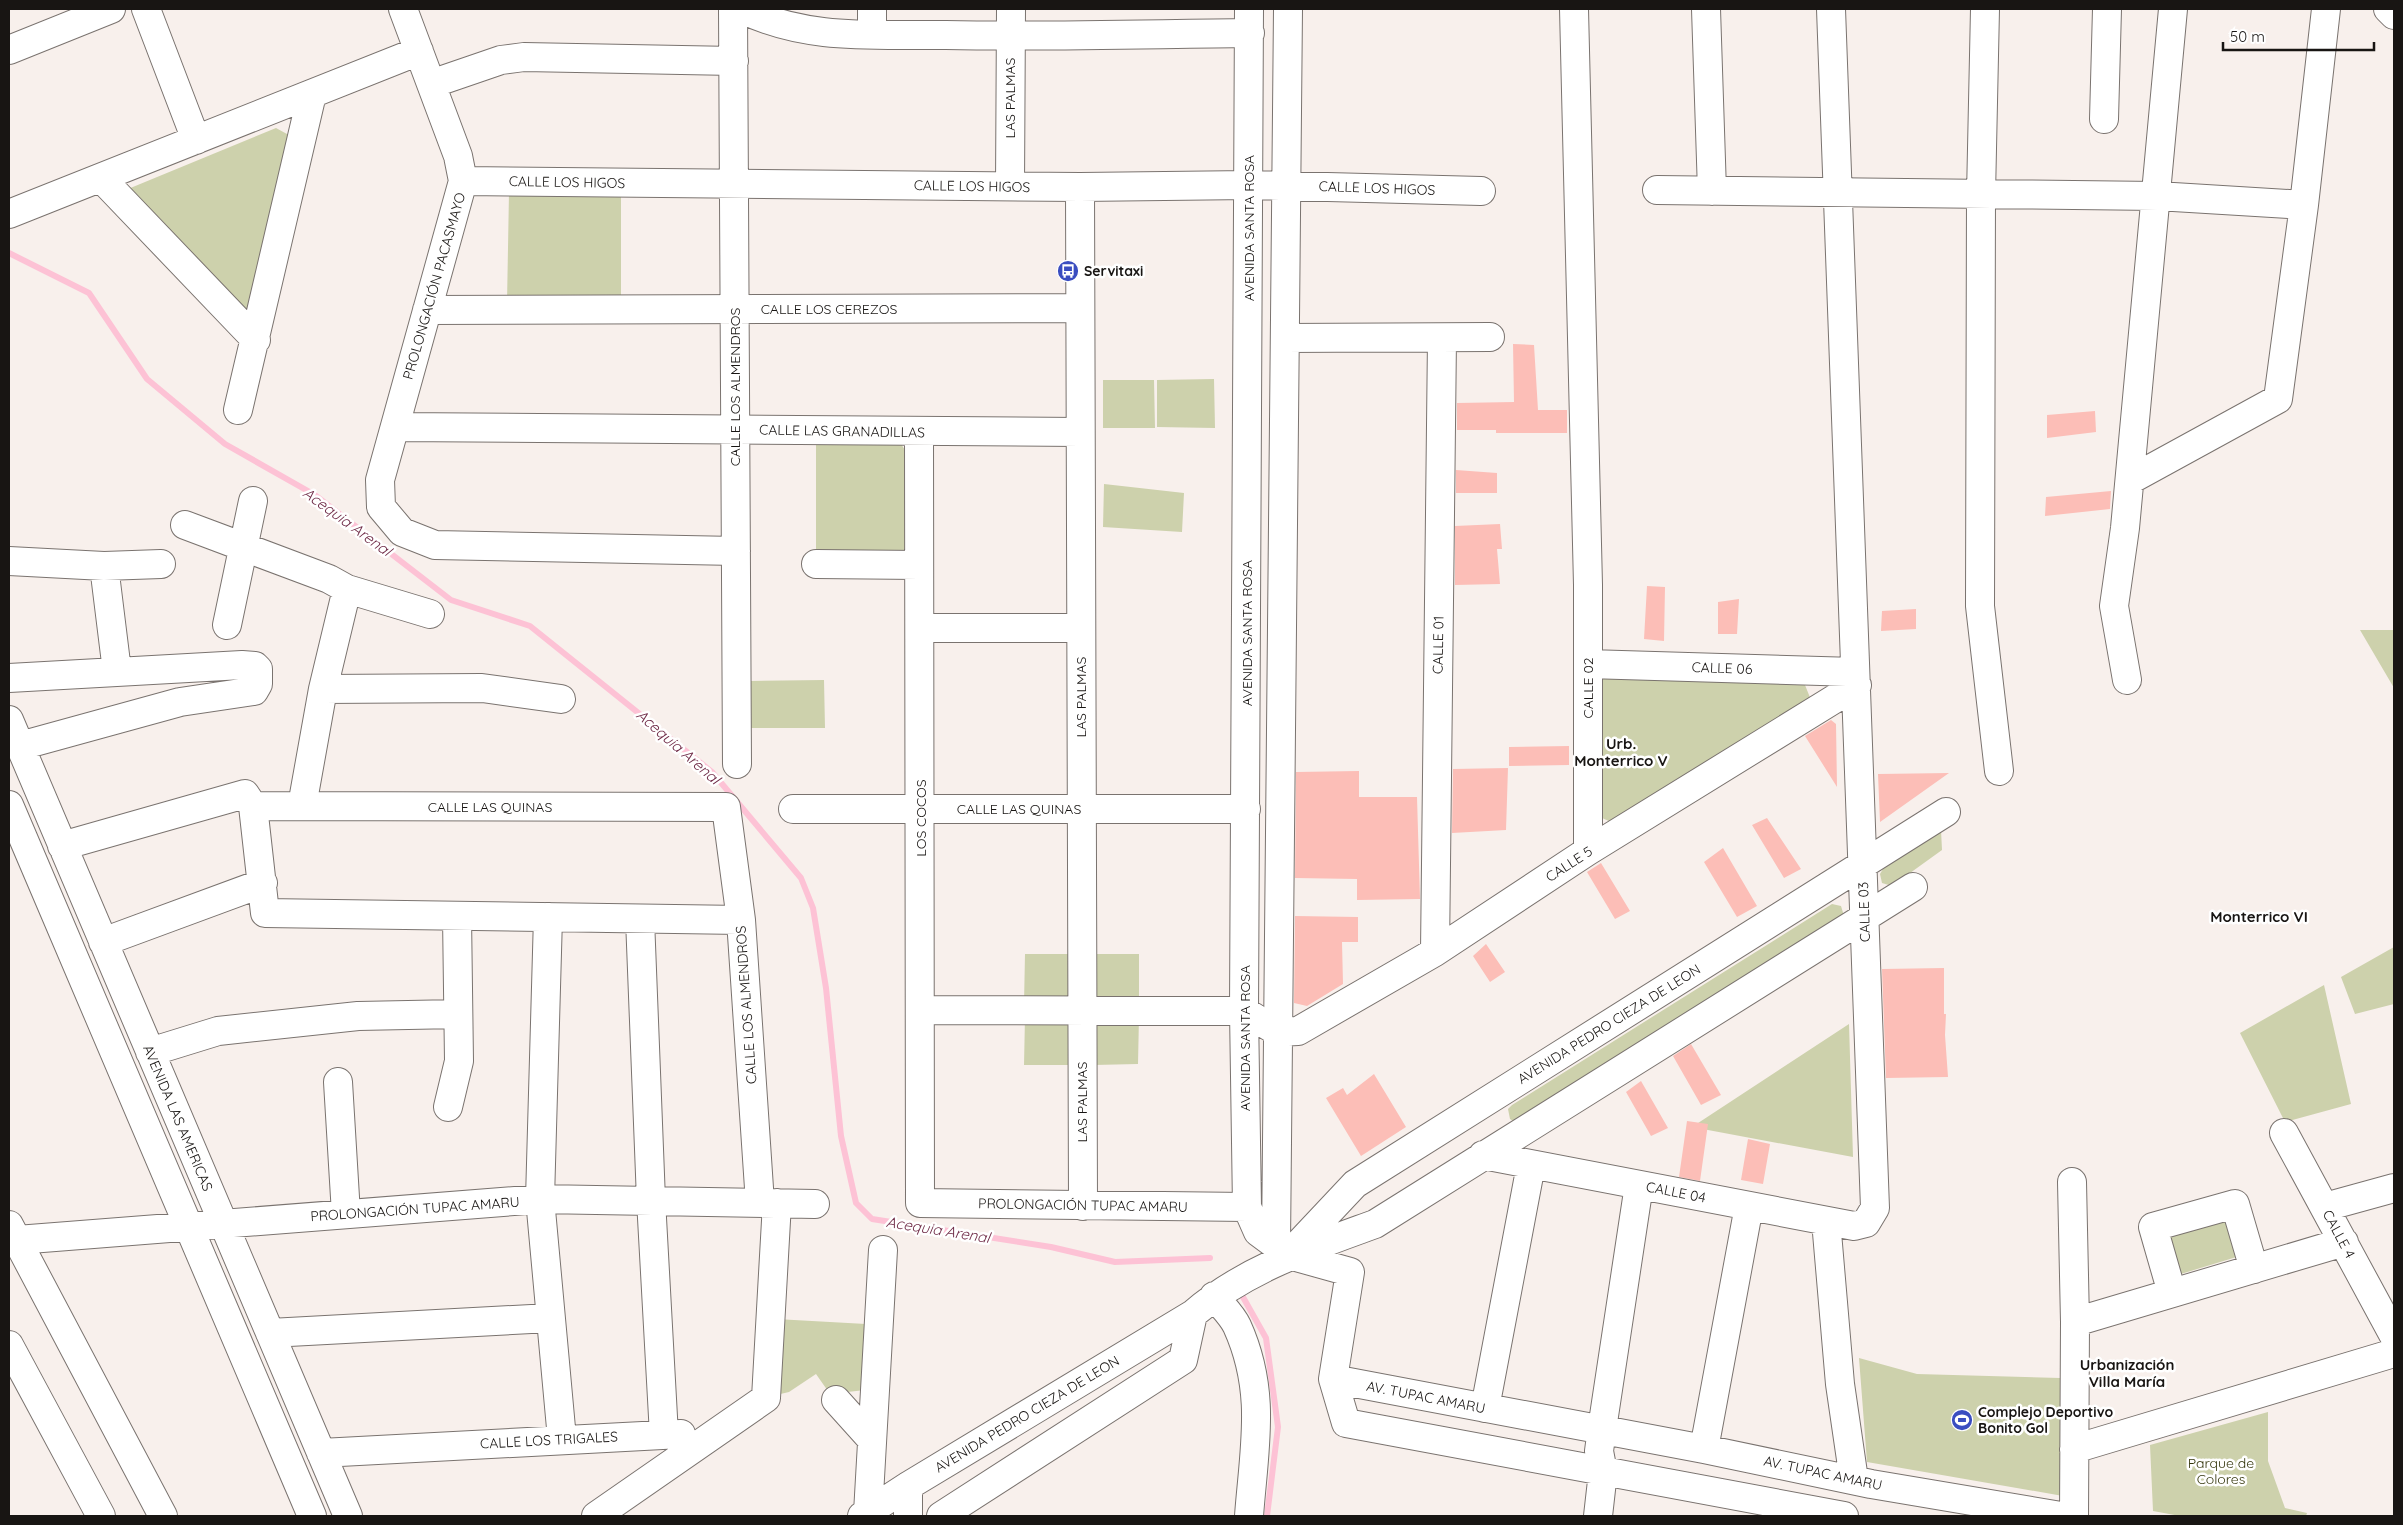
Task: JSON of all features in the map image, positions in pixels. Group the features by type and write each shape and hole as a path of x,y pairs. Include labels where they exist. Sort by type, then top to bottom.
{"street":[{"path":"9,50 111,9"},
{"path":"146,9 196,140"},
{"name":"PROLONGACIÓN PACASMAYO","path":"403,9 458,156 463,181 380,480 381,507 402,532 435,544 736,551"},
{"name":"CALLE LOS ALMENDROS","path":"733,9 737,764"},
{"path":"742,9 766,21 801,30 872,21 1010,36 1250,21"},
{"name":"LAS PALMAS","path":"1010,186 1011,9"},
{"path":"1288,9 1278,1032 1282,1250 1350,1272 1333,1379 1346,1423 1844,1516"},
{"name":"CALLE 02","path":"1574,9 1588,585 1588,851"},
{"path":"1706,9 1712,191"},
{"name":"CALLE 03","path":"1830,9 1876,1200 1874,1212 1868,1221"},
{"path":"1985,9 1981,195 1980,606 1999,771"},
{"path":"2104,119 2107,9"},
{"path":"2127,680 2114,606 2130,480 2173,9"},
{"path":"2130,480 2278,399 2304,204 2326,9"},
{"path":"2388,9 2394,15"},
{"name":"AVENIDA SANTA ROSA","path":"1250,21 1244,1011 1247,1207 1258,1232 1282,1250"},
{"path":"9,214 419,51"},
{"path":"431,84 502,60 524,57 734,61"},
{"path":"238,410 256,340 312,94"},
{"path":"101,178 256,340"},
{"name":"CALLE LOS HIGOS","path":"463,181 1080,187 1249,185 1481,191"},
{"name":"LAS PALMAS","path":"1080,187 1083,1206"},
{"path":"1657,190 2157,196 2304,204"},
{"name":"CALLE LOS CEREZOS","path":"427,310 1080,308"},
{"path":"1285,338 1490,337"},
{"name":"CALLE 01","path":"1436,952 1442,338"},
{"name":"CALLE LAS GRANADILLAS","path":"395,427 1080,432"},
{"name":"LOS COCOS","path":"919,432 921,809 920,1203"},
{"path":"227,625 254,501"},
{"path":"185,525 329,579 347,589 430,614"},
{"path":"9,561 104,566 161,564"},
{"path":"816,564 919,566"},
{"path":"104,566 117,671"},
{"path":"302,806 323,689 347,589"},
{"path":"920,628 1081,628"},
{"name":"CALLE 06","path":"1588,664 1856,679"},
{"path":"9,678 117,671 255,666 258,669 258,684 254,690 180,702 20,746"},
{"name":"CALLE 5","path":"1278,1032 1298,1031 1436,952 1588,851 1856,679"},
{"path":"323,689 482,688 561,698"},
{"name":"AVENIDA LAS AMERICAS","path":"9,720 221,1224 348,1516"},
{"path":"62,846 245,794 253,806 263,883 264,913 741,920"},
{"path":"9,804 312,1516"},
{"name":"CALLE LAS QUINAS","path":"253,806 726,807"},
{"name":"CALLE LOS ALMENDROS","path":"718,1431 766,1398 768,1203 741,920 726,807"},
{"name":"CALLE LAS QUINAS","path":"793,809 1246,809"},
{"name":"AVENIDA PEDRO CIEZA DE LEON","path":"865,1514 908,1486 1193,1314 1282,1250 1356,1184 1946,812"},
{"path":"103,942 263,883"},
{"name":"AVENIDA PEDRO CIEZA DE LEON","path":"1282,1250 1375,1224 1914,887"},
{"path":"448,1107 459,1061 457,916"},
{"path":"548,917 540,1199 562,1439"},
{"path":"640,918 651,1200 664,1435"},
{"path":"920,1010 1244,1011 1278,1032"},
{"path":"150,1052 218,1031 358,1016 458,1014"},
{"path":"338,1082 346,1214"},
{"name":"CALLE 4","path":"2284,1133 2394,1336"},
{"name":"CALLE 04","path":"1484,1156 1854,1226 1864,1225 1868,1221"},
{"path":"1485,1408 1531,1165"},
{"path":"2072,1182 2075,1322 2074,1516"},
{"path":"1598,1516 1603,1472 1599,1450 1639,1185"},
{"path":"2325,1207 2394,1188"},
{"name":"PROLONGACIÓN TUPAC AMARU","path":"13,1232 189,1227 540,1199 815,1204"},
{"name":"PROLONGACIÓN TUPAC AMARU","path":"920,1203 1247,1207"},
{"path":"2172,1293 2153,1227 2235,1204 2254,1269"},
{"path":"1704,1449 1749,1206"},
{"path":"1826,1221 1840,1384 1854,1480"},
{"path":"13,1232 163,1516"},
{"path":"2075,1322 2344,1242"},
{"path":"865,1514 872,1440 883,1250"},
{"path":"1230,1287 1237,1324 1253,1372 1258,1424 1249,1516"},
{"path":"941,1516 1183,1360 1193,1314"},
{"path":"270,1333 550,1318"},
{"path":"9,1346 101,1516"},
{"path":"2074,1449 2394,1353"},
{"name":"AV. TUPAC AMARU","path":"1333,1379 1602,1429 1854,1480 2061,1516"},
{"path":"836,1400 872,1440"},
{"path":"596,1516 718,1431"},
{"name":"CALLE LOS TRIGALES","path":"321,1453 718,1431"},
{"path":"908,1486 908,1516"}],"green space":[{"path":"276,128 287,134 293,141 251,311 245,312 128,189"},
{"path":"509,192 621,194 621,303 507,303"},
{"path":"1214,379 1215,428 1157,427 1157,380"},
{"path":"1103,380 1154,380 1155,428 1103,428"},
{"path":"816,443 901,444 909,456 908,559 816,557"},
{"path":"1104,484 1184,493 1182,532 1103,527"},
{"path":"2360,630 2394,630 2394,688"},
{"path":"1602,676 1805,685 1811,700 1613,823 1600,817"},
{"path":"824,680 825,728 751,728 751,681"},
{"path":"1941,830 1942,850 1892,886 1882,883 1880,874 1883,869"},
{"path":"1832,904 1841,906 1844,916 1516,1123 1510,1119 1508,1109 1512,1105"},
{"path":"2394,947 2394,1004 2355,1014 2341,977"},
{"path":"1025,954 1070,954 1070,1004 1024,1004"},
{"path":"1095,954 1139,954 1139,1004 1094,1004"},
{"path":"2324,985 2351,1104 2285,1122 2240,1033"},
{"path":"1139,1016 1138,1064 1094,1065 1094,1017"},
{"path":"1025,1017 1069,1017 1069,1065 1024,1065"},
{"path":"1849,1024 1853,1157 1692,1127"},
{"path":"2230,1213 2243,1255 2171,1277 2159,1235"},
{"path":"776,1319 866,1324 865,1390 830,1394 816,1374 789,1392 772,1396"},
{"name":"Complejo Deportivo Bonito Gol","path":"1859,1358 1917,1374 2060,1378 2063,1496 1867,1462"},
{"name":"Parque de Colores","path":"2268,1412 2268,1461 2285,1508 2307,1513 2306,1516 2180,1516 2153,1511 2150,1445"}],"building":[{"path":"1513,344 1534,345 1538,410 1567,410 1567,433 1496,433 1496,430 1457,430 1457,403 1514,402"},
{"path":"2095,411 2096,432 2047,438 2047,415"},
{"path":"1456,470 1497,473 1497,493 1456,493"},
{"path":"2111,491 2110,509 2045,516 2046,497"},
{"path":"1500,524 1502,549 1497,549 1500,584 1455,585 1455,526"},
{"path":"1647,586 1665,587 1664,641 1644,639"},
{"path":"1739,599 1737,634 1718,634 1718,602"},
{"path":"1916,609 1916,629 1881,631 1882,611"},
{"path":"1831,720 1836,724 1837,787 1805,736"},
{"path":"1569,746 1569,765 1509,766 1509,747"},
{"path":"1508,768 1506,830 1452,833 1453,769"},
{"path":"1359,771 1359,797 1417,797 1420,899 1357,900 1357,879 1295,878 1296,772"},
{"path":"1949,773 1880,822 1878,774"},
{"path":"1767,818 1801,869 1784,878 1752,825"},
{"path":"1723,848 1757,906 1737,917 1704,862"},
{"path":"1601,863 1630,911 1615,919 1587,872"},
{"path":"1295,916 1358,917 1358,942 1342,942 1343,984 1307,1006 1294,1003"},
{"path":"1486,944 1505,972 1490,982 1473,956"},
{"path":"1944,968 1944,1014 1946,1014 1945,1035 1948,1077 1886,1078 1882,969"},
{"path":"1691,1044 1721,1095 1701,1105 1673,1056"},
{"path":"1374,1074 1406,1127 1361,1156 1326,1098 1343,1088 1347,1095"},
{"path":"1641,1081 1668,1128 1651,1136 1626,1092"},
{"path":"1687,1121 1708,1124 1700,1181 1679,1177"},
{"path":"1748,1139 1770,1144 1763,1184 1741,1180"}],"waterway":[{"name":"Acequia Arenal","path":"9,253 89,293 147,379 225,444 315,495 451,600 530,626 712,772 801,878 813,908 826,988 841,1136 856,1203 872,1219 1051,1247 1115,1262 1210,1258"},
{"name":"Acequia Arenal","path":"1239,1290 1266,1338 1278,1427 1267,1516"}],"place":[{"name":"Servitaxi","path":"1068,271"},
{"name":"Complejo Deportivo Bonito Gol","path":"1962,1420"}],"district":[{"name":"Urb. Monterrico V","path":"1621,752"},
{"name":"Monterrico VI","path":"2259,917"},
{"name":"Urbanización Villa María","path":"2127,1374"}]}
